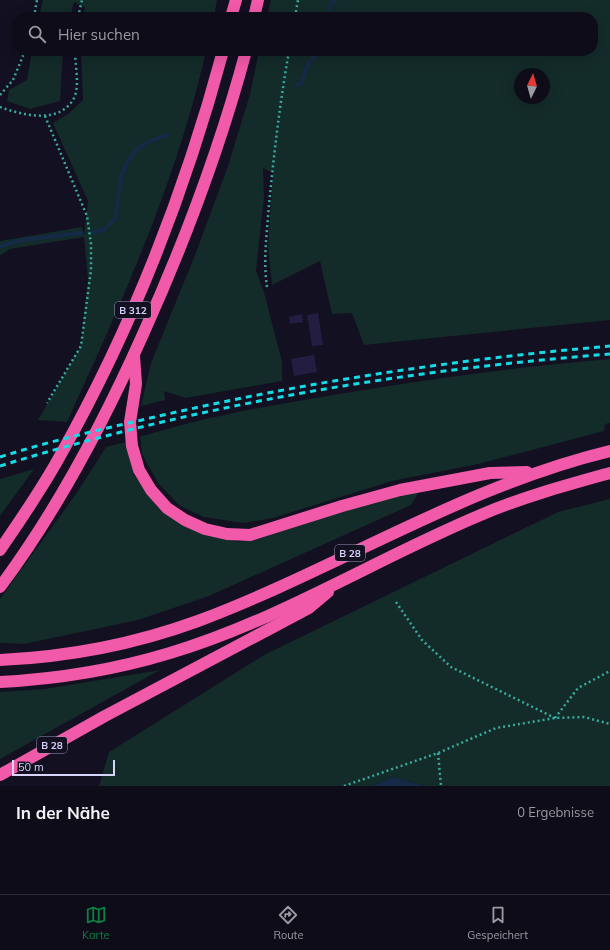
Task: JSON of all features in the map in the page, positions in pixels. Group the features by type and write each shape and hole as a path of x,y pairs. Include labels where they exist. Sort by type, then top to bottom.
{"highway":[{"path":"232,12 236,0"},
{"path":"255,12 258,0"},
{"name":"B 312","path":"0,550 60,457 93,395 127,324 183,185 222,56"},
{"name":"B 312","path":"0,587 49,515 87,452 115,397 169,278 204,188 223,131 245,56"},
{"name":"B 312","path":"134,355 136,384 130,422 132,446 140,470 151,490 167,508 185,520 205,529 226,534 250,534 342,506 442,481 490,472 537,472"},
{"name":"B 28","path":"0,660 52,656 126,642 196,621 268,592 465,499 537,472 610,451"},
{"name":"B 28","path":"0,682 56,678 101,670 171,653 244,626 484,513 610,473"},
{"name":"B 28","path":"0,775 105,716 309,608 339,582"}],"path":[{"path":"35,12 37,0"},
{"path":"79,12 82,0"},
{"path":"296,12 298,0"},
{"path":"0,95 13,80 22,56"},
{"path":"0,107 14,112 45,116 66,108 74,97 76,85 75,56"},
{"path":"267,287 265,250 276,132 288,56"},
{"path":"45,116 87,216 91,244 91,270 81,346 47,404"},
{"path":"396,602 422,640 451,667 555,718"},
{"path":"555,718 578,688 610,671"},
{"path":"344,786 438,753 496,728 555,718 584,717 610,724"},
{"path":"438,753 441,786"}],"green space":[{"path":"43,0 217,0 215,12 84,12 85,7 74,2 71,12 40,12"},
{"path":"271,0 610,0 610,320 364,345 352,313 332,314 320,261 272,285 268,247 273,173 263,168 264,197 256,271 264,292 282,362 282,381 186,398 164,391 165,400 141,406 151,363 195,255 228,166 250,94 258,56 598,56 598,12 268,12"},
{"path":"31,56 63,56 60,101 30,109 7,101 9,90 27,80"},
{"path":"81,56 205,56 180,147 164,193 128,286 88,377 67,422 38,420 81,345 88,279 84,237 10,249 0,255 0,241 82,227 84,235 88,201 53,123 68,114 83,100"},
{"path":"610,359 610,423 605,424 604,431 478,464 392,481 273,518 243,523 204,517 180,506 158,483 142,454 140,437 218,416 351,392 448,377 545,365"},
{"path":"126,442 134,475 160,510 197,531 239,542 274,533 377,500 419,492 411,505 209,596 138,620 24,644 0,643 0,599 76,494 106,447"},
{"path":"34,469 0,516 0,479"},
{"path":"610,499 610,786 425,786 393,777 372,786 99,786 109,752 264,655 558,512"},
{"path":"160,670 0,759 0,692 45,689"}],"water":[{"path":"393,777 425,786 372,786"}],"building":[{"path":"318,313 323,345 312,346 307,315"},
{"path":"302,314 303,322 290,324 289,317"},
{"path":"314,355 317,372 294,376 291,359"}],"waterway":[{"path":"328,12 330,5 335,0"},
{"path":"297,85 301,83 308,64 315,56"},
{"path":"94,232 105,229 116,218 121,177 129,159 144,144 167,135"},
{"path":"0,246 23,240 81,233"}],"railway":[{"path":"0,457 124,424 316,384 374,374 491,358 610,346"},
{"path":"0,466 74,444 149,425 302,393 378,380 455,370 610,354"}]}
